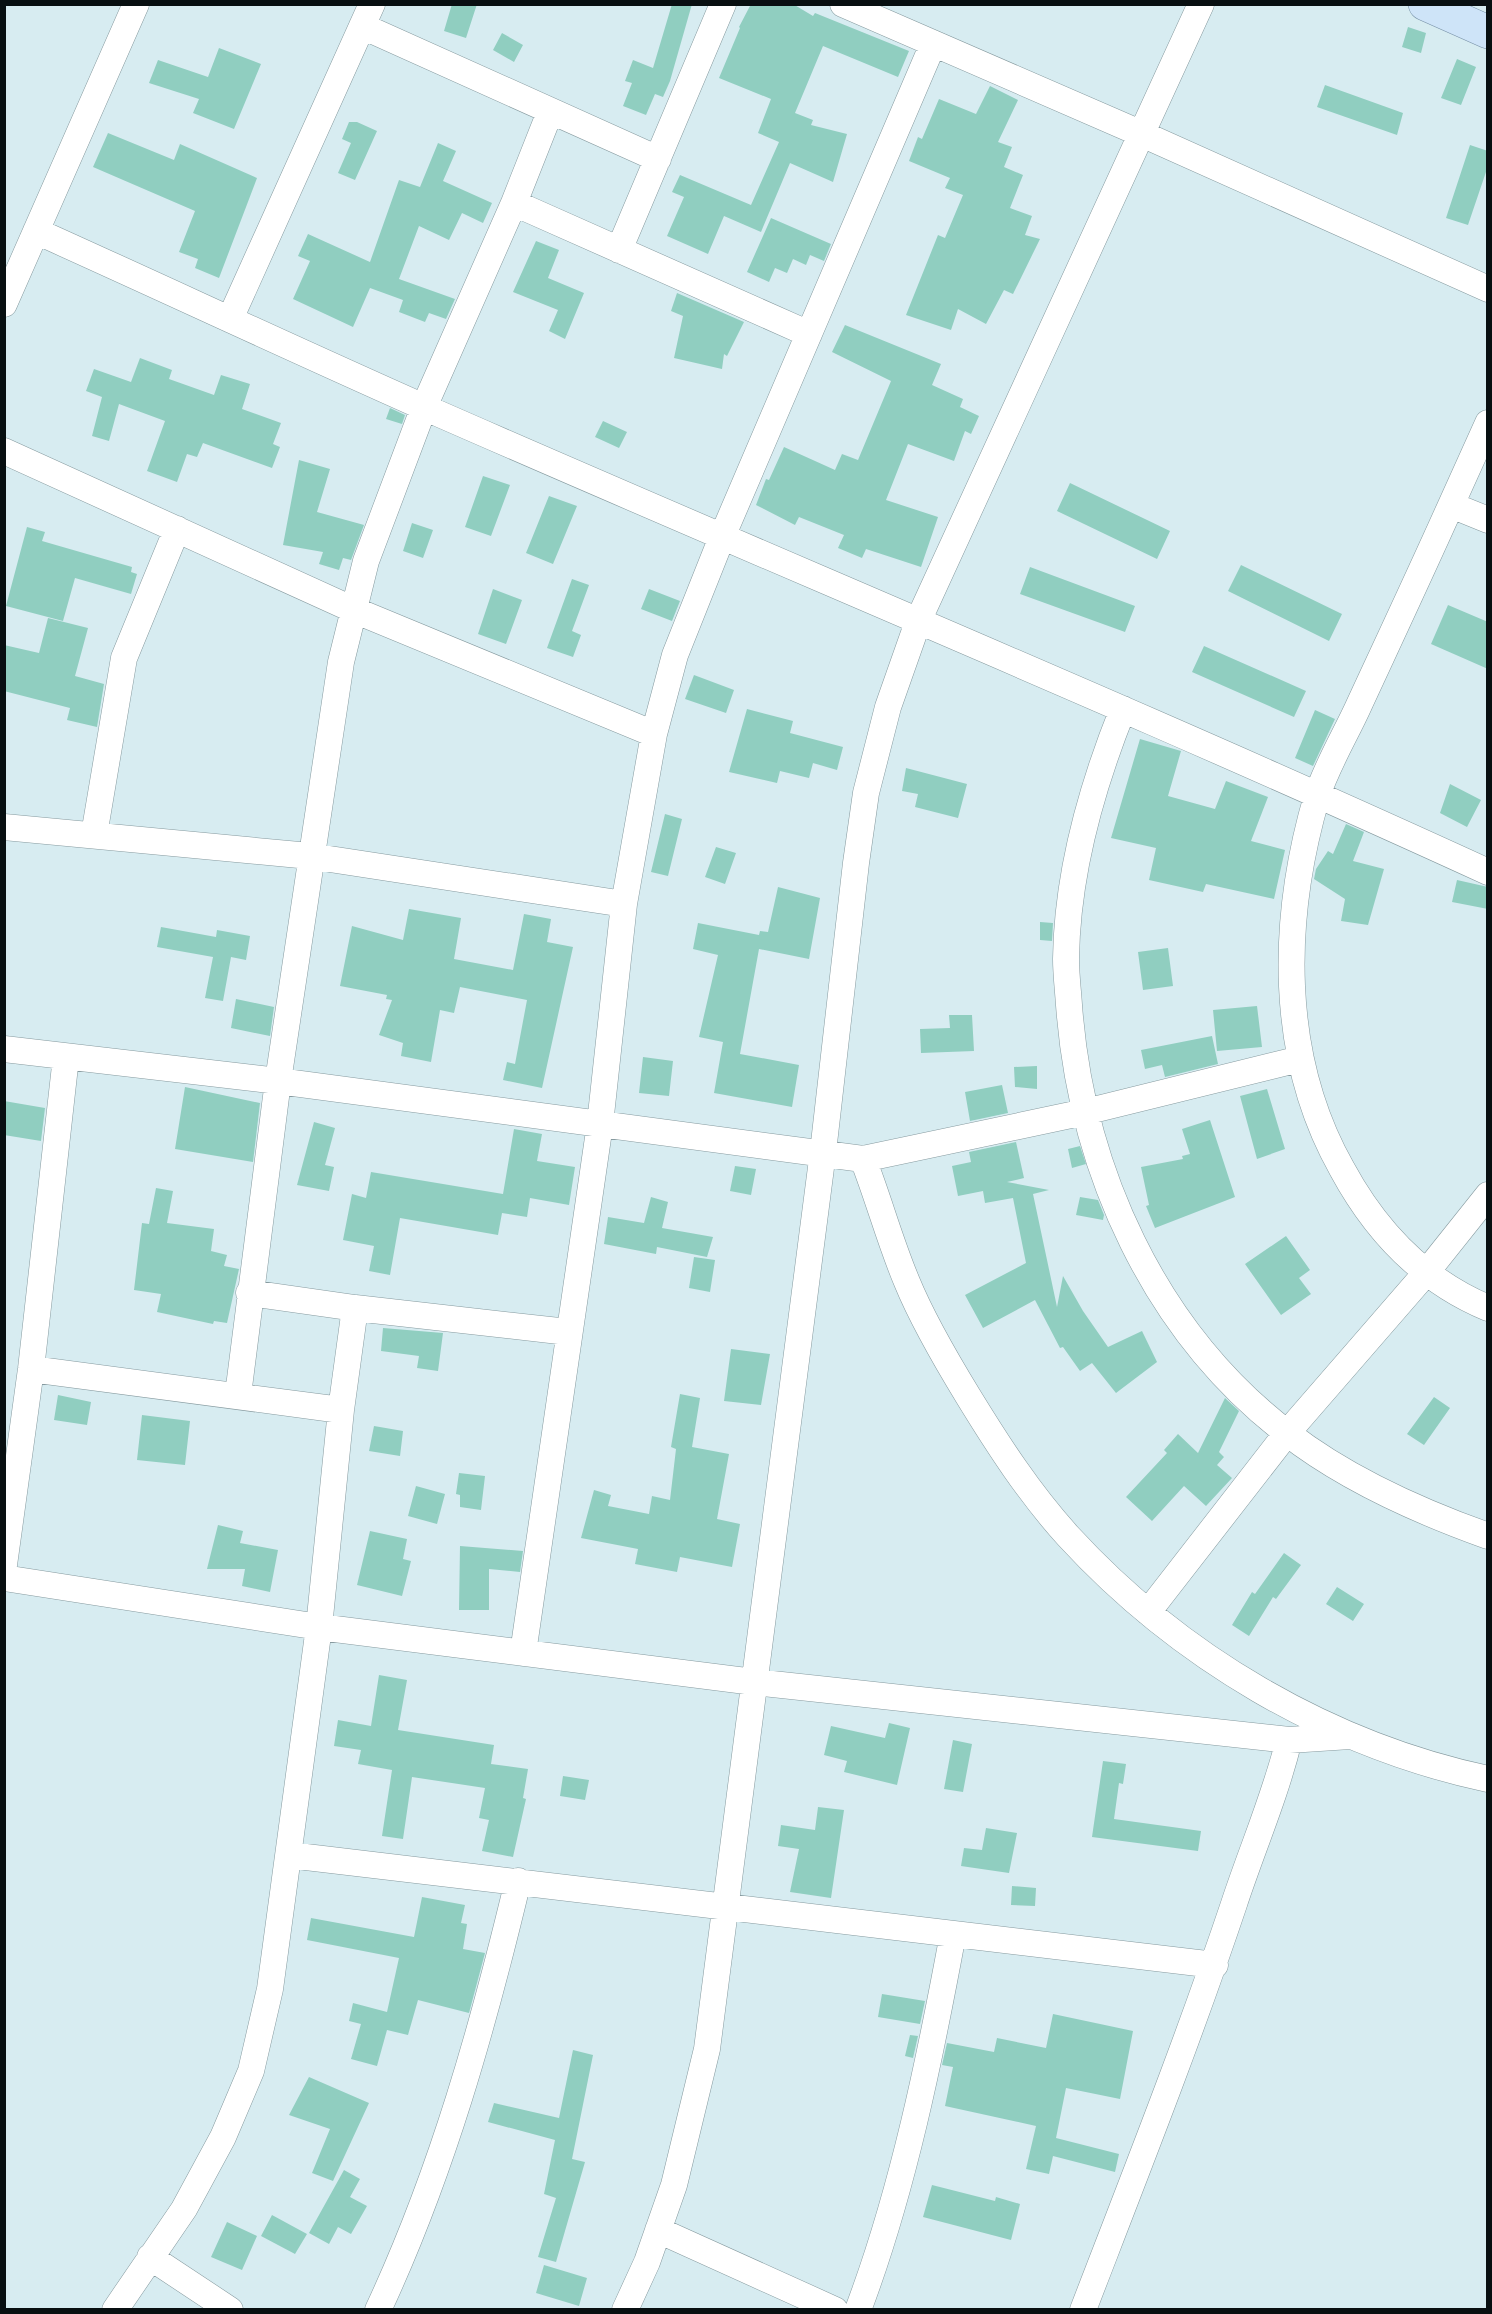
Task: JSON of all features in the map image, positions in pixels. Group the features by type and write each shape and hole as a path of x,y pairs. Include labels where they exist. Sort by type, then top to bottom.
{"main road":[{"path":"1425,4 1488,32"}],"street":[{"path":"619,250 723,4"},
{"path":"843,4 1142,134 1488,289"},
{"path":"625,2310 674,2185 707,2049 823,1152 854,875 866,793 888,707 919,619 1201,4"},
{"path":"4,304 130,11"},
{"path":"230,319 367,15 550,112 658,159"},
{"path":"523,1653 600,1124 624,904 654,734 675,655 722,537 933,44"},
{"path":"238,1395 249,1293 278,1081 310,856 341,662 366,561 424,407 514,203 550,112"},
{"path":"514,203 809,334"},
{"path":"36,231 424,407 1123,708 1488,872"},
{"path":"1488,423 1318,794 1304,850 1293,923 1293,1007 1300,1059 1317,1121 1358,1199 1401,1251 1425,1274 1464,1299 1488,1308"},
{"path":"4,451 354,610 654,734"},
{"path":"1451,505 1488,520"},
{"path":"94,835 124,658 177,530"},
{"path":"1123,708 1104,756 1074,877 1066,959 1075,1067 1099,1161 1119,1213 1149,1276 1190,1336 1240,1391 1287,1433 1382,1494 1488,1536"},
{"path":"4,826 310,856 624,904"},
{"path":"4,1049 278,1081 863,1159 1085,1112 1300,1059"},
{"path":"4,1565 31,1369 66,1057"},
{"path":"863,1159 907,1282 951,1368 1003,1455 1068,1535 1148,1612 1255,1688 1350,1736 1449,1771 1488,1779"},
{"path":"1148,1612 1287,1433 1425,1274 1488,1195"},
{"path":"249,1293 355,1308 568,1332"},
{"path":"115,2310 184,2209 223,2137 251,2071 270,1989 289,1855 319,1627 341,1410 355,1308"},
{"path":"31,1369 341,1410"},
{"path":"4,1578 319,1627 754,1682 1290,1740 1350,1736"},
{"path":"1083,2310 1215,1965 1279,1783 1290,1740"},
{"path":"289,1855 727,1905 1215,1965"},
{"path":"378,2310 406,2248 451,2123 492,1988 518,1881"},
{"path":"858,2310 872,2274 929,2065 953,1934"},
{"path":"658,2230 835,2310"},
{"path":"150,2257 230,2310"}],"building":[{"path":"452,4 477,4 466,38 444,31"},
{"path":"672,4 692,4 670,81 663,97 655,94 646,115 623,106 632,83 625,81 633,60 653,68"},
{"path":"751,4 793,4 813,16 815,13 909,51 898,77 823,46 795,113 813,120 811,125 847,134 833,182 790,163 761,232 724,216 708,254 667,236 684,197 672,192 680,175 751,205 779,142 758,133 771,99 719,78 739,27"},
{"path":"1408,27 1426,33 1421,53 1402,47"},
{"path":"502,33 523,45 514,62 493,50"},
{"path":"219,48 261,64 234,129 193,113 199,99 149,83 158,60 208,77"},
{"path":"1457,59 1476,67 1461,105 1441,98"},
{"path":"1325,85 1403,113 1397,135 1317,107"},
{"path":"990,86 1018,100 998,142 1012,147 1004,167 1023,175 1010,208 1032,216 1025,235 1040,239 1013,294 1004,290 986,324 958,309 951,330 906,315 938,235 945,238 963,195 945,188 950,178 909,161 918,137 922,139 939,99 976,114"},
{"path":"349,122 357,122 377,131 355,180 338,173 351,143 342,139"},
{"path":"108,133 174,160 180,144 257,178 219,278 195,268 198,259 179,252 195,211 93,167"},
{"path":"438,143 456,151 443,181 492,203 483,223 462,213 449,240 419,226 399,279 455,299 446,319 429,313 425,322 399,312 403,300 370,288 353,327 293,299 310,261 298,256 308,234 370,262 399,180 420,187"},
{"path":"1470,145 1488,151 1488,166 1468,225 1446,218"},
{"path":"771,218 831,244 824,261 810,255 806,265 793,259 787,273 775,268 769,282 747,272"},
{"path":"536,241 559,250 548,278 584,293 565,339 549,331 558,310 513,292"},
{"path":"677,293 744,322 727,356 724,354 722,369 674,358 683,316 671,311"},
{"path":"845,325 941,364 932,385 963,399 960,407 979,416 971,434 965,431 954,461 908,444 886,500 938,517 921,567 866,549 862,558 838,548 844,535 799,517 795,525 756,505 766,479 769,480 784,447 835,470 842,454 858,460 891,381 832,352"},
{"path":"140,358 172,370 169,379 214,395 221,375 250,384 242,409 281,423 273,444 280,447 272,468 203,443 197,457 187,454 177,482 147,471 165,421 119,404 109,441 92,436 102,397 86,391 94,369 131,382"},
{"path":"390,408 405,415 402,424 386,419"},
{"path":"603,421 627,432 619,448 595,437"},
{"path":"299,460 330,469 317,512 364,525 351,560 343,558 339,570 319,564 323,552 283,545"},
{"path":"483,476 510,485 491,536 465,527"},
{"path":"1070,483 1170,531 1157,559 1057,511"},
{"path":"549,496 577,506 553,564 526,553"},
{"path":"412,523 433,530 423,558 403,551"},
{"path":"27,527 45,532 42,541 132,567 131,572 137,574 131,594 75,578 63,621 6,606"},
{"path":"1241,565 1342,614 1329,641 1228,591"},
{"path":"1030,567 1135,606 1125,632 1020,594"},
{"path":"572,579 589,585 572,631 581,635 573,657 547,648"},
{"path":"493,589 522,600 506,644 478,634"},
{"path":"649,589 680,601 672,621 641,609"},
{"path":"1448,605 1488,622 1488,669 1431,644"},
{"path":"48,618 88,628 75,676 104,684 97,727 67,720 70,708 4,691 4,645 39,653"},
{"path":"1204,646 1306,691 1294,717 1192,672"},
{"path":"694,675 734,690 726,713 685,699"},
{"path":"747,709 793,721 790,733 843,747 837,770 813,763 809,778 780,771 777,783 729,772"},
{"path":"1315,710 1335,719 1313,766 1295,758"},
{"path":"1140,739 1181,751 1168,796 1215,809 1226,781 1268,797 1251,841 1285,850 1274,899 1206,884 1203,892 1149,880 1156,848 1111,838"},
{"path":"906,768 967,784 958,818 915,807 918,794 902,791"},
{"path":"1450,784 1481,800 1467,827 1440,813"},
{"path":"665,814 682,819 668,876 651,872"},
{"path":"1346,824 1364,832 1353,861 1384,869 1368,925 1341,921 1345,899 1314,879 1316,869 1328,851 1333,854"},
{"path":"716,847 736,853 725,884 705,877"},
{"path":"1457,880 1488,887 1488,909 1452,902"},
{"path":"778,887 820,898 809,959 759,949 740,1054 799,1065 792,1107 714,1093 723,1042 699,1037 718,955 693,949 698,923 759,935 760,931 768,932"},
{"path":"409,909 461,918 454,959 513,970 524,914 551,919 547,942 573,947 542,1088 503,1080 507,1062 515,1064 527,1000 460,987 454,1013 440,1010 431,1062 401,1056 403,1043 379,1035 392,1000 386,999 387,995 340,986 352,926 403,940"},
{"path":"1040,922 1053,923 1052,941 1040,940"},
{"path":"161,927 216,937 217,930 250,936 246,960 231,957 223,1001 205,998 213,957 157,947"},
{"path":"1168,948 1173,986 1143,990 1138,952"},
{"path":"236,999 274,1007 270,1036 231,1028"},
{"path":"1257,1006 1262,1047 1217,1051 1213,1010"},
{"path":"949,1015 972,1015 974,1051 921,1053 920,1029 950,1028"},
{"path":"1212,1036 1218,1064 1165,1077 1162,1065 1145,1069 1141,1050"},
{"path":"643,1057 673,1061 669,1096 639,1093"},
{"path":"1037,1066 1037,1089 1015,1087 1014,1067"},
{"path":"1002,1085 1008,1113 970,1121 965,1092"},
{"path":"185,1087 260,1103 253,1162 175,1149"},
{"path":"1267,1089 1285,1149 1257,1159 1240,1096"},
{"path":"4,1101 45,1108 41,1141 4,1135"},
{"path":"1210,1120 1235,1197 1155,1228 1146,1206 1149,1205 1141,1167 1183,1159 1182,1156 1190,1154 1182,1129"},
{"path":"314,1122 335,1128 325,1165 334,1167 329,1191 297,1185"},
{"path":"514,1129 542,1134 537,1161 575,1167 569,1205 530,1198 527,1217 502,1213 498,1235 400,1218 390,1275 369,1271 374,1246 343,1240 352,1194 366,1198 371,1172 503,1194"},
{"path":"1016,1142 1024,1178 1007,1182 1049,1190 1033,1194 1057,1307 1063,1276 1083,1311 1108,1347 1142,1331 1157,1362 1116,1393 1092,1363 1080,1371 1063,1347 1060,1348 1035,1300 983,1328 965,1295 1026,1263 1013,1198 985,1203 983,1191 958,1196 952,1166 971,1162 969,1152"},
{"path":"1080,1146 1086,1164 1072,1168 1068,1149"},
{"path":"735,1166 756,1169 751,1195 730,1191"},
{"path":"156,1188 173,1191 167,1223 214,1229 211,1251 227,1255 224,1266 239,1269 227,1323 214,1321 213,1324 157,1312 161,1294 134,1290 142,1223 149,1224"},
{"path":"651,1197 668,1202 662,1228 713,1237 707,1257 657,1247 656,1254 604,1244 608,1217 644,1223"},
{"path":"1080,1197 1098,1200 1104,1215 1103,1220 1076,1215"},
{"path":"1286,1236 1310,1270 1299,1278 1311,1294 1281,1315 1245,1264"},
{"path":"694,1257 715,1260 710,1292 689,1288"},
{"path":"383,1328 443,1333 438,1371 417,1368 419,1356 381,1351"},
{"path":"731,1349 770,1354 761,1405 724,1401"},
{"path":"680,1394 700,1398 692,1447 729,1454 717,1519 740,1524 732,1567 680,1557 677,1572 635,1564 638,1549 581,1538 594,1490 611,1495 608,1506 649,1514 652,1496 670,1500 676,1449 671,1447"},
{"path":"58,1395 91,1402 87,1425 54,1420"},
{"path":"1434,1397 1450,1408 1424,1445 1407,1434"},
{"path":"1225,1398 1239,1411 1219,1452 1224,1457 1217,1465 1232,1478 1206,1506 1184,1486 1152,1521 1126,1497 1167,1453 1164,1450 1178,1434 1198,1453"},
{"path":"142,1415 190,1421 185,1465 137,1460"},
{"path":"374,1426 403,1431 400,1456 369,1451"},
{"path":"459,1473 485,1476 481,1510 460,1507 460,1495 456,1494"},
{"path":"416,1486 445,1494 437,1524 408,1516"},
{"path":"218,1525 243,1531 240,1543 278,1550 270,1592 242,1586 245,1569 207,1569"},
{"path":"370,1531 407,1539 403,1559 411,1561 402,1596 357,1585"},
{"path":"460,1546 523,1551 520,1572 489,1569 489,1610 459,1610"},
{"path":"1284,1553 1301,1565 1276,1599 1273,1597 1249,1636 1232,1625 1252,1592 1255,1594"},
{"path":"1337,1587 1364,1604 1353,1621 1326,1604"},
{"path":"379,1675 407,1680 398,1730 494,1745 491,1764 528,1769 523,1798 526,1799 513,1857 482,1851 489,1820 479,1818 485,1788 412,1777 403,1839 382,1836 392,1770 358,1764 361,1750 334,1746 338,1720 371,1726"},
{"path":"889,1723 910,1728 897,1785 844,1772 847,1761 824,1755 831,1726 885,1738"},
{"path":"953,1740 972,1744 963,1792 944,1789"},
{"path":"1103,1761 1126,1764 1123,1784 1119,1783 1114,1819 1201,1831 1198,1851 1092,1837"},
{"path":"563,1776 589,1780 585,1800 560,1796"},
{"path":"818,1807 844,1810 831,1898 790,1892 799,1849 778,1846 781,1825 815,1830"},
{"path":"986,1828 1017,1833 1009,1873 961,1866 964,1848 982,1850"},
{"path":"1012,1886 1036,1888 1035,1906 1011,1905"},
{"path":"422,1897 465,1905 461,1923 467,1924 463,1949 485,1953 469,2013 418,2000 408,2035 387,2030 377,2066 351,2059 361,2024 349,2021 353,2003 387,2012 399,1958 307,1940 311,1918 414,1937"},
{"path":"882,1994 925,2001 920,2024 878,2017"},
{"path":"1053,2014 1133,2031 1120,2099 1066,2088 1056,2138 1119,2154 1115,2172 1053,2156 1049,2174 1026,2169 1036,2126 945,2106 953,2067 942,2065 947,2043 994,2052 997,2038 1046,2048"},
{"path":"910,2035 918,2036 913,2058 905,2056"},
{"path":"573,2050 593,2055 572,2159 585,2162 556,2262 538,2257 556,2198 544,2194 555,2140 488,2122 494,2103 559,2118"},
{"path":"309,2077 369,2103 333,2181 312,2173 330,2129 289,2115"},
{"path":"344,2170 360,2179 350,2197 367,2206 351,2234 338,2227 329,2244 309,2233"},
{"path":"932,2185 995,2201 996,2197 1020,2204 1011,2240 923,2217"},
{"path":"272,2215 307,2234 295,2254 261,2236"},
{"path":"227,2222 257,2236 242,2270 211,2257"},
{"path":"544,2265 587,2278 579,2306 536,2293"}]}
